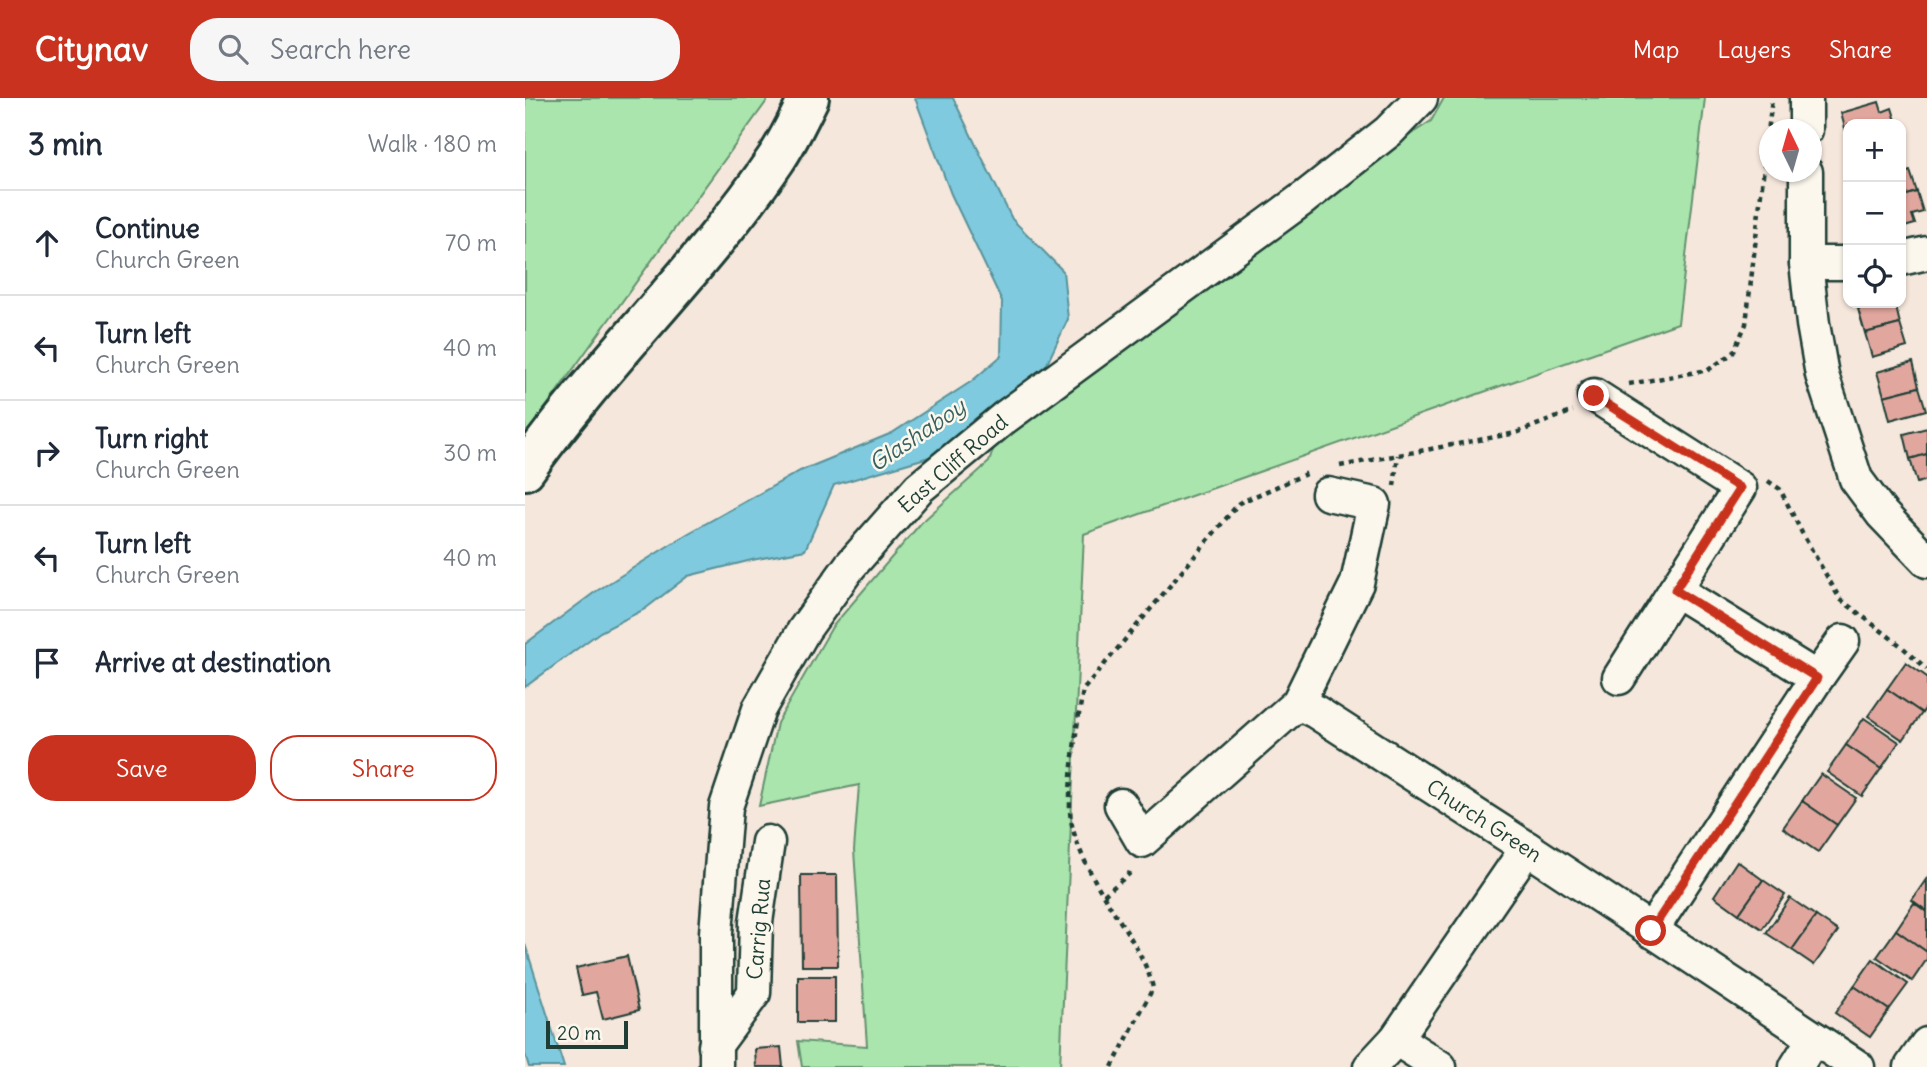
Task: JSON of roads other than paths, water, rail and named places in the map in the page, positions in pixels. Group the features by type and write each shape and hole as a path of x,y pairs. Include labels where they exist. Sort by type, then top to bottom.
{"main road":[{"path":"525,470 559,423 701,260 778,158 809,98"}],"street":[{"name":"East Cliff Road","path":"716,1057 716,933 726,807 759,709 804,630 850,566 919,488 1003,418 1304,198 1389,131 1421,98"},
{"path":"1805,98 1806,119"},
{"path":"1806,182 1806,264 1812,324 1822,374 1856,480 1882,514 1926,559"},
{"path":"1906,258 1927,253"},
{"path":"1806,264 1843,263"},
{"path":"1607,390 1740,488 1619,678"},
{"path":"1121,805 1142,841 1307,708 1357,583 1374,504 1328,494"},
{"path":"1675,590 1817,678"},
{"path":"1651,931 1843,641"},
{"name":"Church Green","path":"1307,708 1527,848 1858,1067"},
{"name":"Carrig Rua","path":"716,1057 754,993 756,922 768,842"},
{"path":"1370,1067 1396,1039 1527,848"},
{"path":"1796,1067 1814,1038"},
{"path":"1396,1039 1440,1067"},
{"path":"1911,1067 1927,1044"}],"water":[{"name":"Glashaboy","path":"915,98 953,98 1012,219 1063,271 1068,319 1047,364 1012,397 936,455 834,485 805,550 688,576 645,609 600,632 525,687 525,644 595,592 687,534 800,471 892,433 972,381 1001,356 1002,301 951,194"},
{"path":"525,944 564,1067 529,1067 525,1054"}]}
